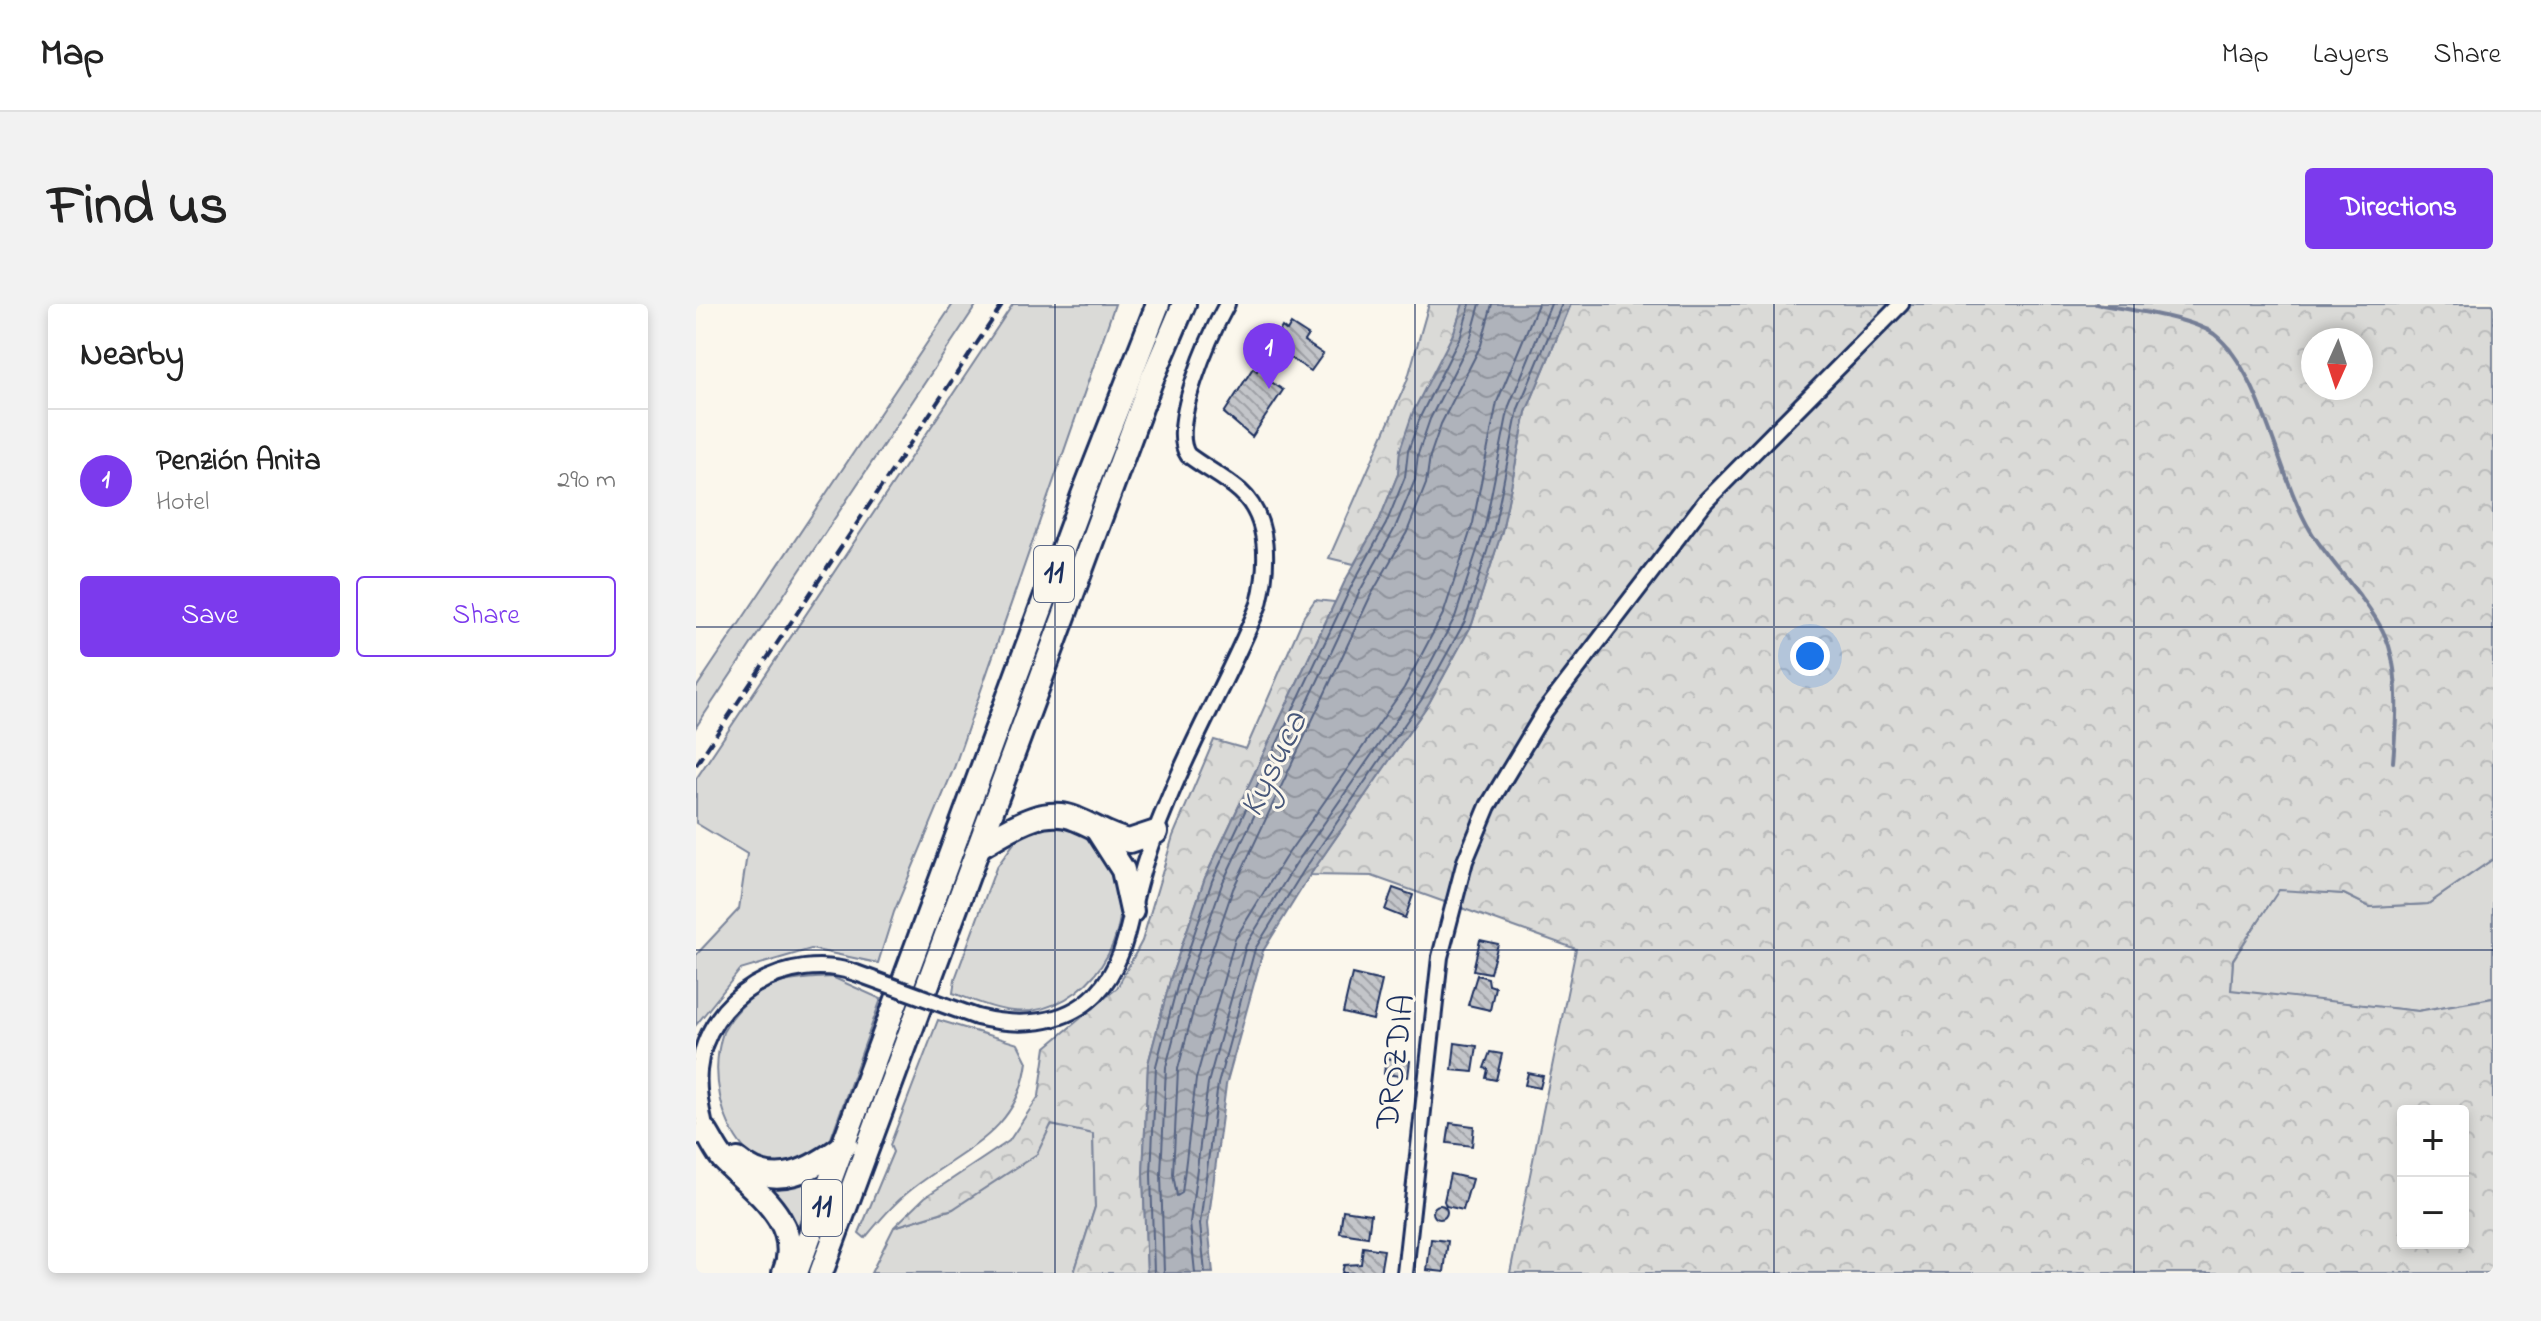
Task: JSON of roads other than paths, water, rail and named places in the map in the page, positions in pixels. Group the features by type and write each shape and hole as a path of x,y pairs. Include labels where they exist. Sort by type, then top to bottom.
{"main road":[{"name":"11","path":"821,1273 982,845 1151,381 1184,304"},
{"name":"11","path":"796,1273 847,1143 1151,311"},
{"path":"982,845 1020,823 1053,814 1074,817 1097,830 1129,841 1156,832"},
{"path":"1097,830 1123,870 1132,911"},
{"path":"701,1134 743,1165 765,1176 793,1176 816,1166 847,1143"},
{"path":"701,1134 768,1202 784,1224 790,1244 784,1273"}],"street":[{"path":"701,1134 699,1095 704,1047 719,1017 738,995 758,981 796,969 840,967 977,1017 1006,1024 1034,1023 1067,1014 1094,996 1114,971 1127,940 1132,911 1156,832 1259,604 1264,586 1264,546 1255,507 1182,447 1180,433 1190,396 1227,304"},
{"name":"DROZDIA","path":"1405,1273 1440,957 1465,861 1488,806 1545,711 1705,502 1873,336 1901,304"}],"water":[{"name":"Kysuca","path":"1463,304 1571,304 1526,412 1502,531 1472,624 1429,703 1310,875 1263,951 1226,1085 1208,1224 1213,1273 1147,1273 1143,1174 1148,1064 1171,977 1205,878 1345,581 1379,521 1398,474 1400,450 1413,412 1454,332"}],"waterway":[{"path":"2096,304 2190,323 2214,334 2231,351 2257,398 2310,530 2375,617 2389,646 2396,689 2393,762"}],"railway":[{"path":"696,765 1003,304"}],"place":[{"name":"Penzión Anita","path":"1269,389"}]}
